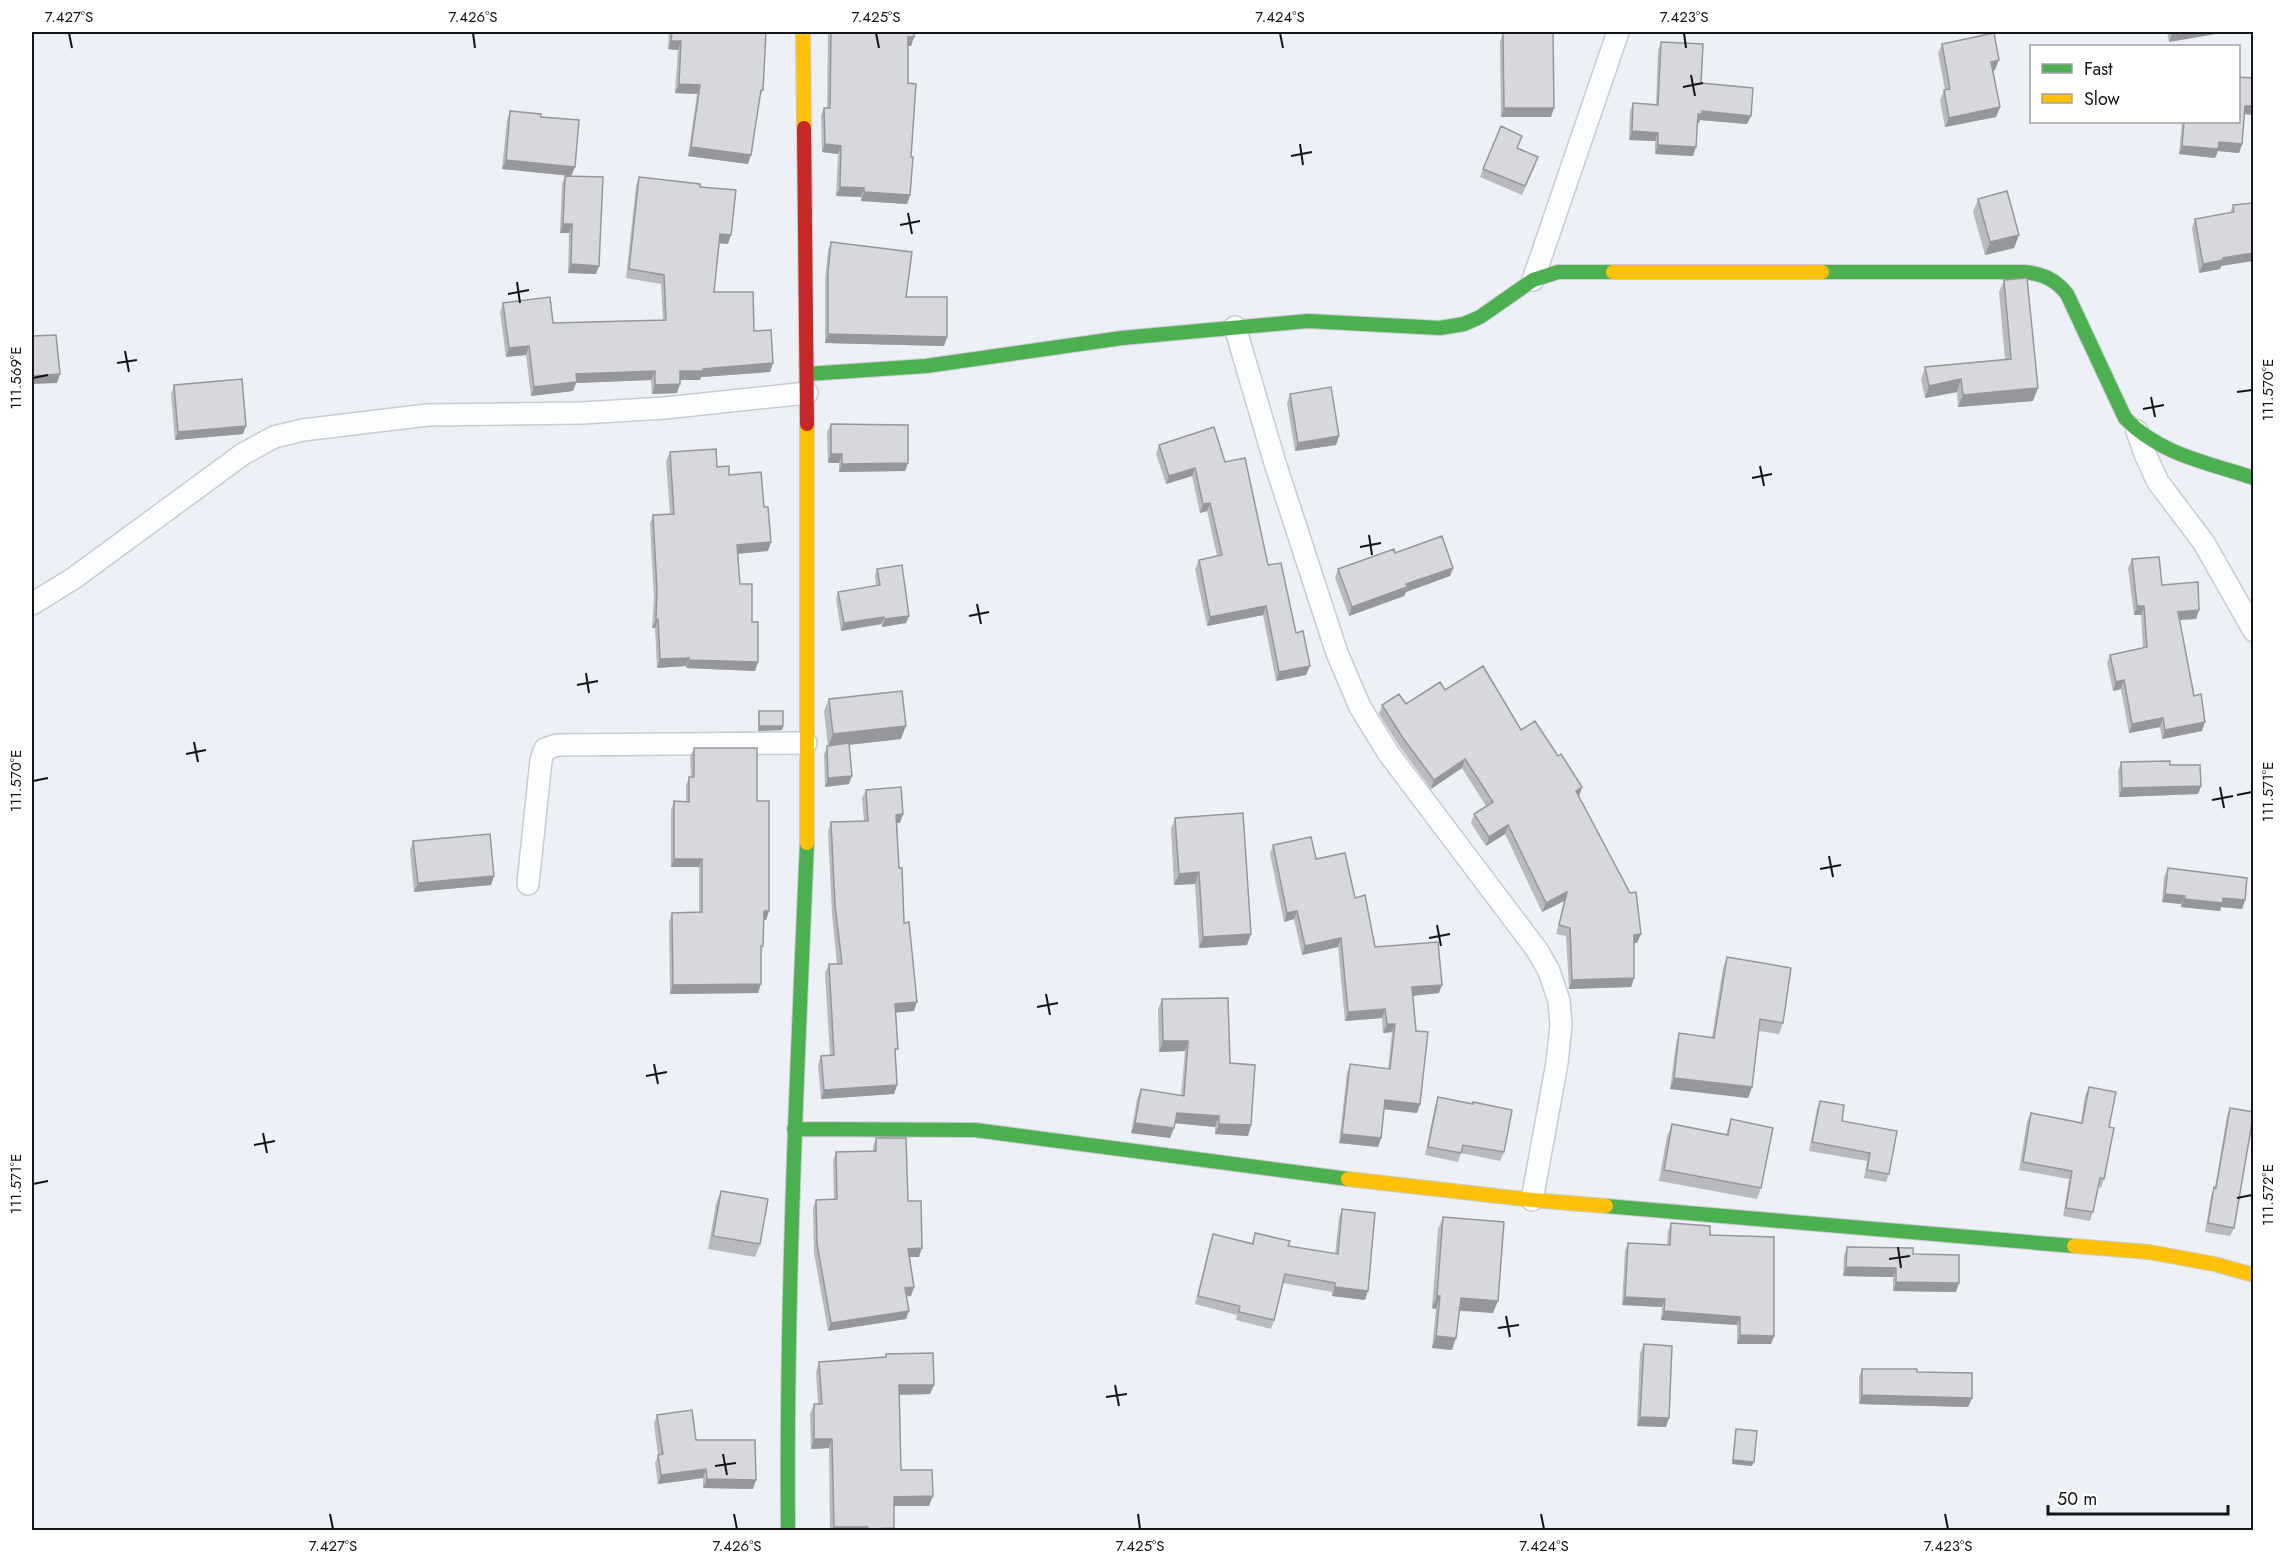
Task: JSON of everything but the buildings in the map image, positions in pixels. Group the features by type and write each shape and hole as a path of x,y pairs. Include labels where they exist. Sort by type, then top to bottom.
{"street":[{"path":"788,1530 794,1129 807,835 807,383 803,32"},
{"path":"1533,280 1618,32"},
{"path":"32,604 74,578 243,454 274,437 303,430 427,415 664,408 807,383 1122,338 1235,327 1308,321 1440,328 1464,324 1480,317 1533,280 1558,272 2041,273 2054,280 2067,294 2125,418 2137,431 2159,446 2253,478"},
{"path":"1235,327 1275,463 1337,653 1360,707 1389,754 1537,950 1549,971 1558,1001 1561,1025 1557,1063 1532,1200"},
{"path":"2137,431 2158,482 2204,543 2253,631"},
{"path":"528,884 541,760 545,749 557,745 806,743"},
{"path":"794,1129 975,1130 1382,1183 1532,1200 2148,1252 2214,1264 2253,1275"}],"traffic: fast":[{"path":"807,374 926,366 1122,338 1308,321 1440,328 1464,324 1480,317 1533,280 1558,272 1613,272"},
{"path":"1822,272 2024,272 2048,278 2067,294 2125,418 2138,430 2168,449 2254,478"},
{"path":"788,1530 790,1272 807,843"},
{"path":"794,1129 975,1130 1348,1179"},
{"path":"1606,1206 2074,1246"}],"traffic: slow":[{"path":"803,32 804,128"},
{"path":"1613,272 1822,272"},
{"path":"807,424 807,843"},
{"path":"1348,1179 1606,1206"},
{"path":"2074,1246 2149,1252 2214,1264 2254,1275"}],"traffic: jam":[{"path":"804,128 807,424"}]}
